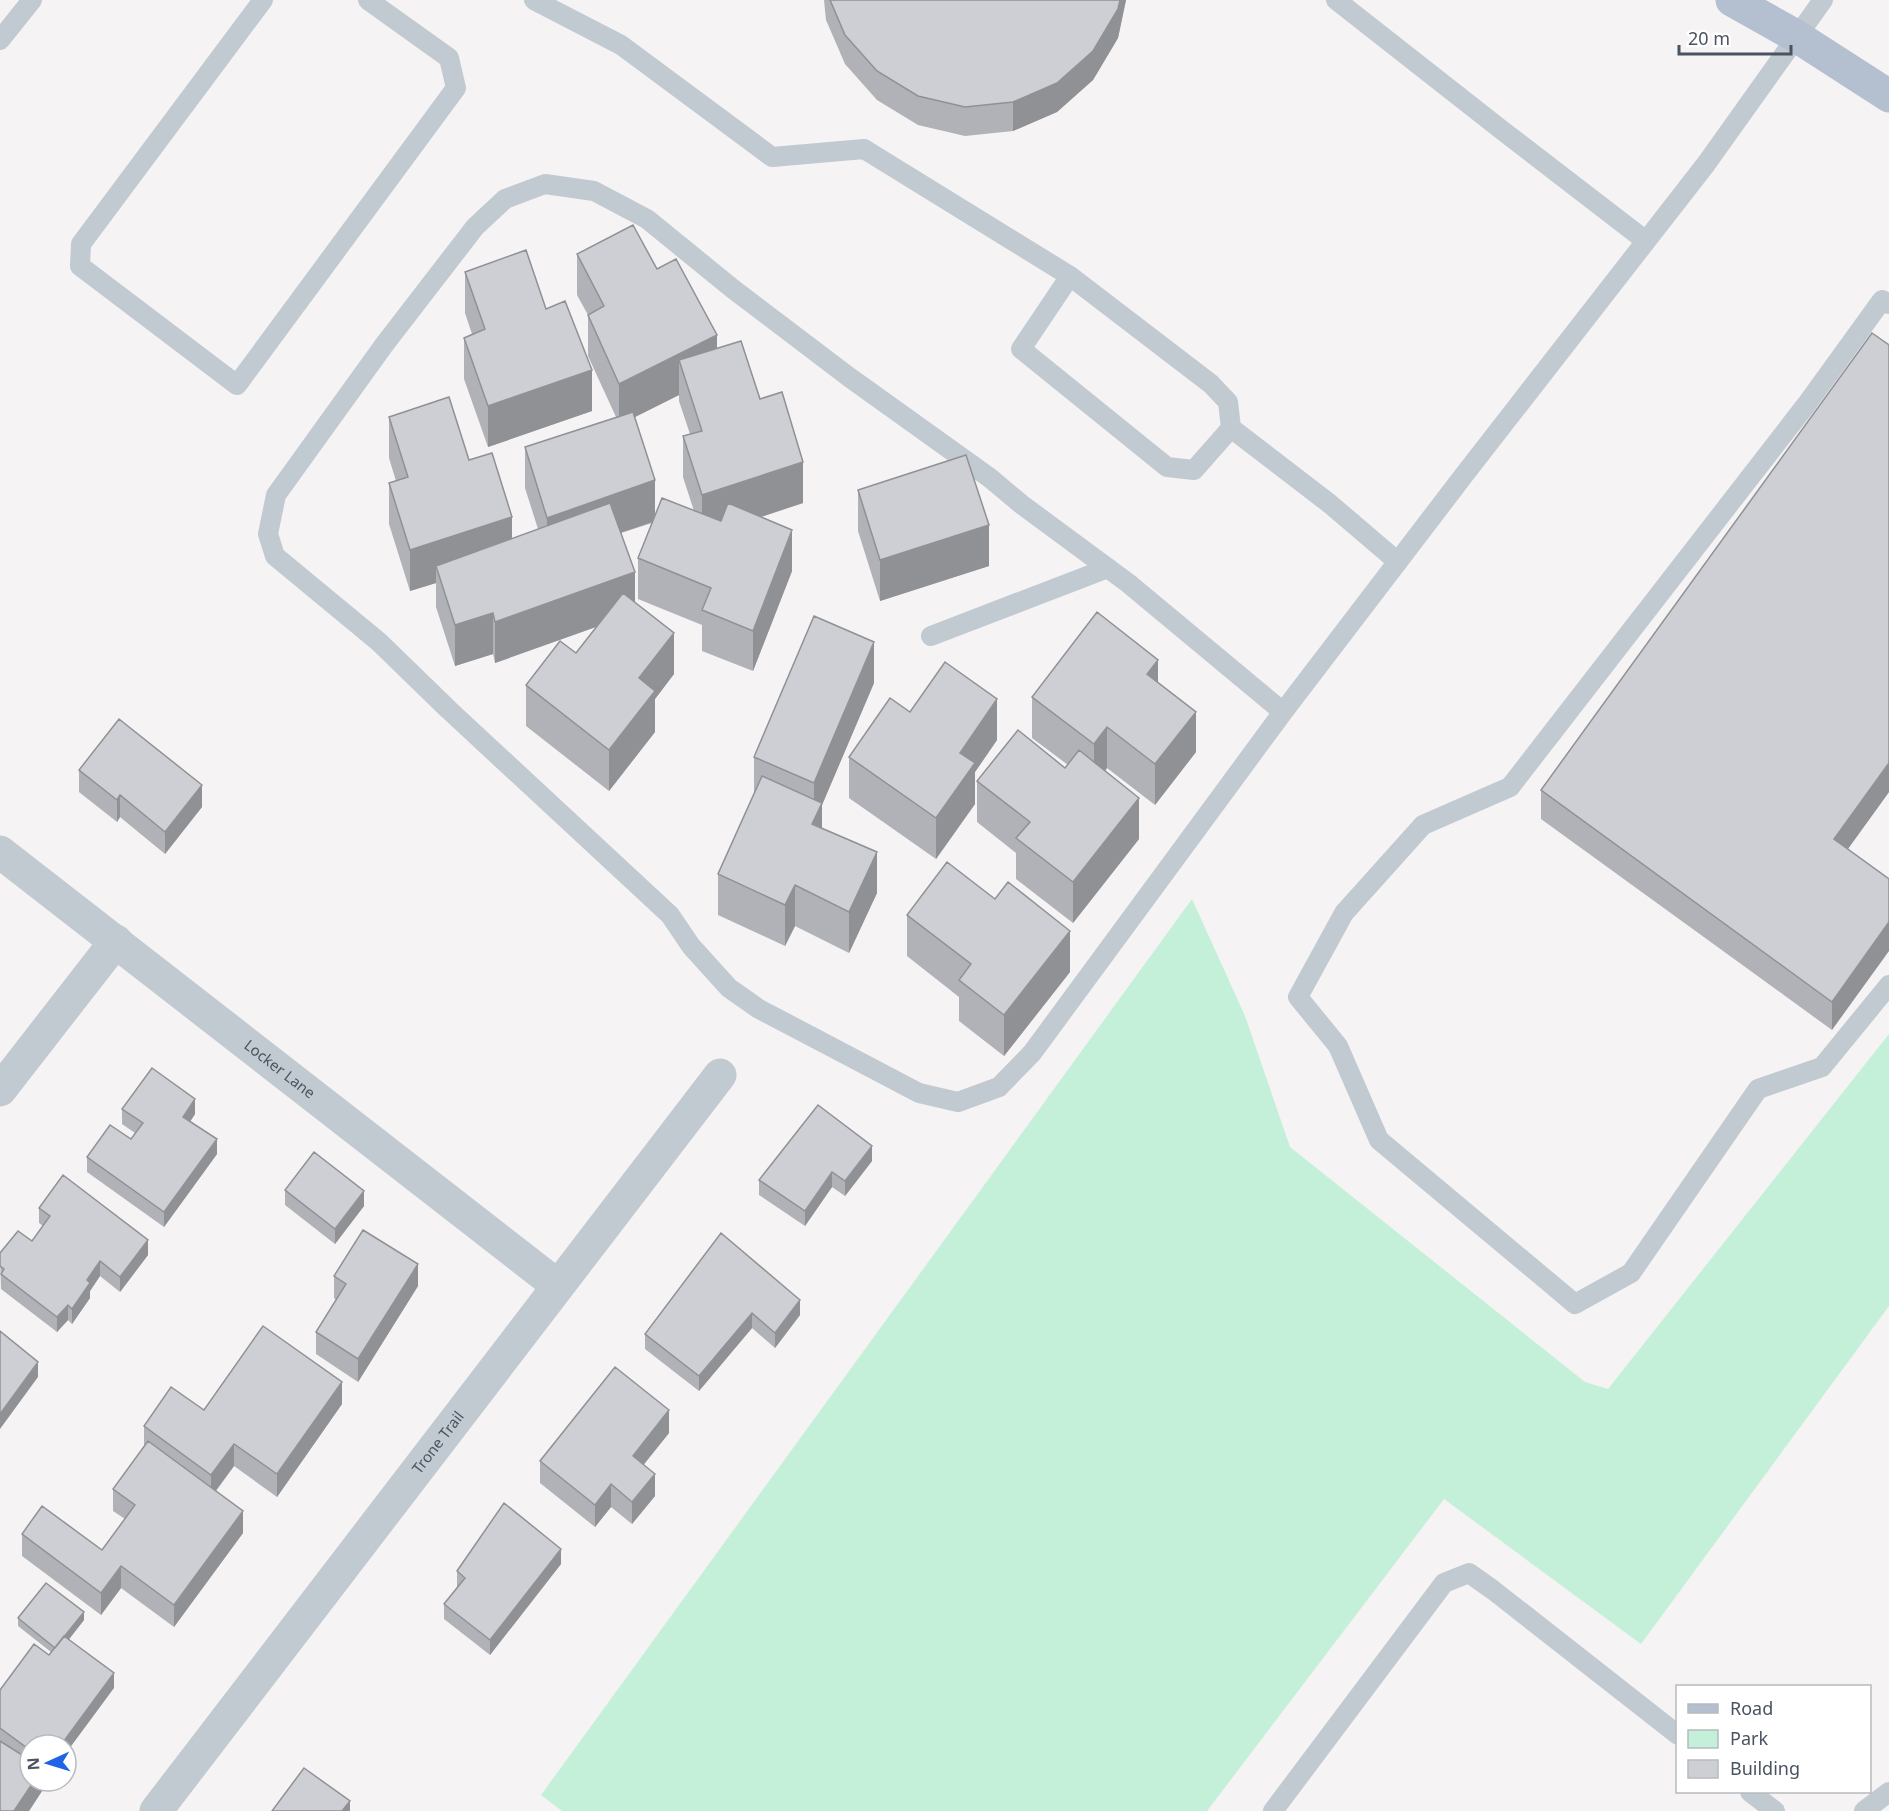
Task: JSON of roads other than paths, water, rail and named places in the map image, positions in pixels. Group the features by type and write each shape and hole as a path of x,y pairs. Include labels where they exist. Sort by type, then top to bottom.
{"main road":[{"path":"1732,0 1796,36 1889,96"}],"street":[{"name":"Locker Lane","path":"0,852 558,1286"},
{"path":"0,1090 116,941"},
{"name":"Trone Trail","path":"156,1811 720,1075"}],"lane":[{"path":"0,40 32,0"},
{"path":"263,0 81,244 80,267 237,385 456,88 449,58 368,0"},
{"path":"534,0 621,45 772,158 864,149 1070,276 1211,384 1228,402 1231,428 1330,504 1398,562"},
{"path":"1336,0 1646,241"},
{"path":"1283,712 1128,583 1021,504 990,478 831,363 647,219 594,191 545,184 505,199 475,227 384,345 276,495 268,534 275,556 379,642 670,915 691,946 729,988 759,1009 919,1093 958,1102 999,1087 1032,1053 1283,712 1706,164 1823,0"},
{"path":"1070,276 1021,349 1167,467 1194,470 1231,428"},
{"path":"1889,303 1882,300 1806,405 1510,787 1423,825 1344,913 1298,997 1338,1046 1379,1140 1575,1304 1630,1274 1758,1089 1822,1067 1889,985"},
{"path":"931,636 1108,568"},
{"path":"1273,1811 1444,1583 1469,1573 1676,1734"},
{"path":"1864,1811 1889,1792"},
{"path":"1752,1793 1775,1811"}]}
